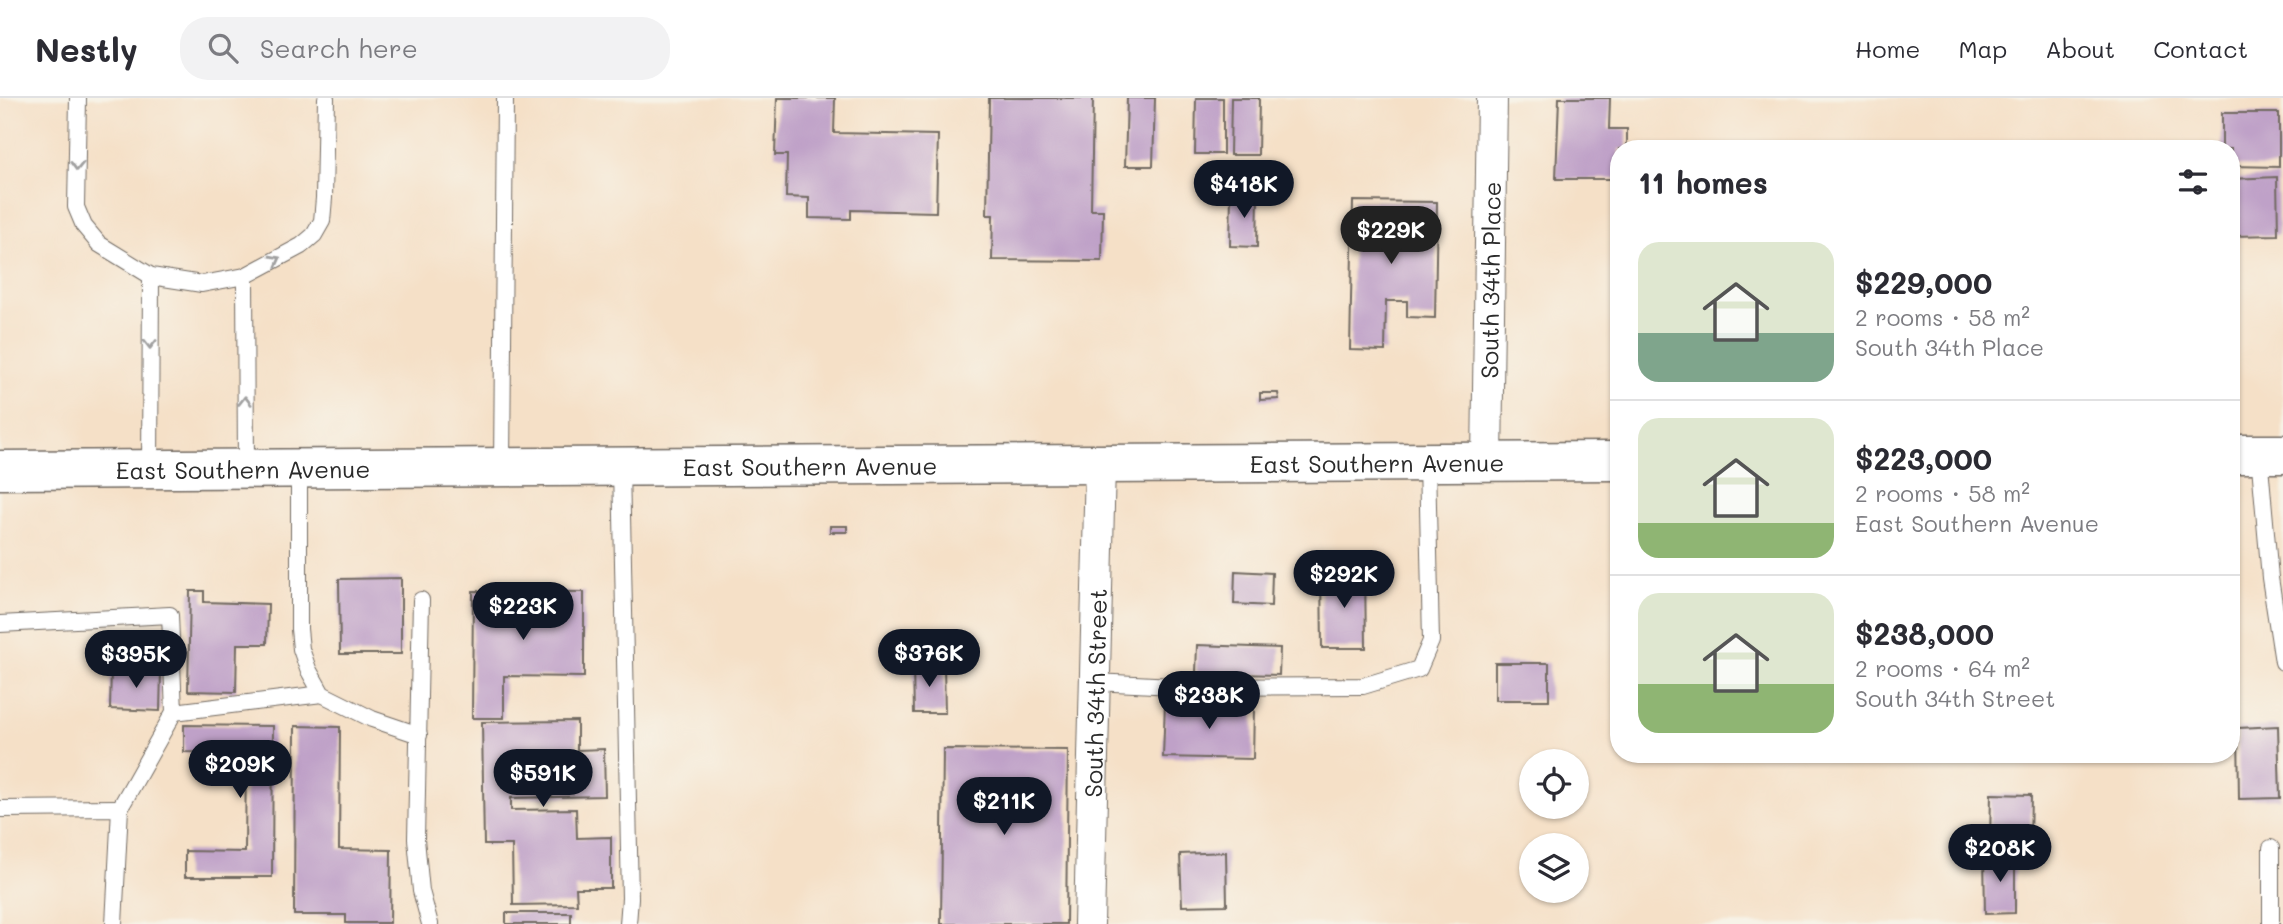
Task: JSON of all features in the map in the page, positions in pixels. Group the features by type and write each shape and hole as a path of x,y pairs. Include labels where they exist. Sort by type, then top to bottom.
{"main road":[{"name":"East Southern Avenue","path":"0,470 1610,461"}],"street":[{"name":"South 34th Place","path":"1487,462 1492,98"},
{"name":"South 34th Street","path":"1089,924 1100,464"}],"lane":[{"path":"78,98 76,207 84,226 99,244 151,276 202,284 245,276 302,246 314,235 322,220 326,98"},
{"path":"502,468 505,98"},
{"path":"149,469 151,276"},
{"path":"245,276 246,469"},
{"path":"2258,454 2270,578 2283,662"},
{"path":"1095,682 1194,687 1363,685 1419,669 1431,641 1427,462"},
{"path":"621,467 630,885 628,924"},
{"path":"299,469 301,649 322,694"},
{"path":"421,600 416,839 421,891 430,924"},
{"path":"0,624 170,615 174,712 120,808 114,924"},
{"path":"174,712 322,694 372,719 419,735"},
{"path":"0,810 120,808"},
{"path":"2271,849 2271,924"}],"building":[{"path":"777,98 835,98 834,133 938,135 936,212 851,210 851,219 809,218 809,198 786,197 787,155 775,155"},
{"path":"989,98 1093,98 1091,210 1103,210 1102,261 992,260 993,215 987,215"},
{"path":"1127,98 1155,98 1153,166 1125,166"},
{"path":"1196,98 1223,98 1223,154 1195,154"},
{"path":"1231,98 1259,98 1258,155 1230,155"},
{"path":"1559,98 1610,98 1609,129 1627,129 1627,140 1610,140 1610,179 1556,179"},
{"path":"2222,113 2279,113 2279,167 2240,166 2240,140 2222,140"},
{"path":"2277,177 2278,235 2240,236 2240,179"},
{"path":"1231,194 1258,194 1257,247 1230,246"},
{"path":"1353,201 1437,202 1435,318 1407,317 1407,301 1386,301 1385,351 1350,350"},
{"path":"1260,393 1278,393 1279,399 1260,400"},
{"path":"830,526 847,526 847,532 830,532"},
{"path":"1235,571 1272,573 1271,606 1234,604"},
{"path":"1365,572 1366,648 1322,648 1321,573"},
{"path":"401,578 401,654 340,654 339,579"},
{"path":"190,591 204,591 204,602 268,604 267,644 237,644 236,692 188,691"},
{"path":"473,591 584,592 584,677 504,676 504,718 472,718"},
{"path":"1197,645 1280,648 1279,675 1196,673"},
{"path":"1495,663 1549,663 1549,700 1495,700"},
{"path":"913,665 944,665 945,713 914,713"},
{"path":"111,668 161,670 160,711 110,709"},
{"path":"1165,703 1254,706 1253,759 1163,757"},
{"path":"577,721 577,750 604,749 605,796 511,798 511,810 576,809 577,838 611,837 611,888 576,888 577,904 513,905 512,845 484,845 482,722"},
{"path":"184,725 273,726 272,877 185,877 185,851 245,852 246,753 184,752"},
{"path":"295,726 340,727 339,849 391,850 390,923 346,923 346,915 294,915"},
{"path":"2278,726 2280,798 2239,799 2240,728"},
{"path":"943,749 1068,750 1066,924 941,924"},
{"path":"1991,794 2031,795 2030,841 1990,840"},
{"path":"1226,852 1227,905 1182,906 1180,854"},
{"path":"1984,854 2015,854 2015,913 1985,914"},
{"path":"506,913 571,913 571,924 506,924"}]}
